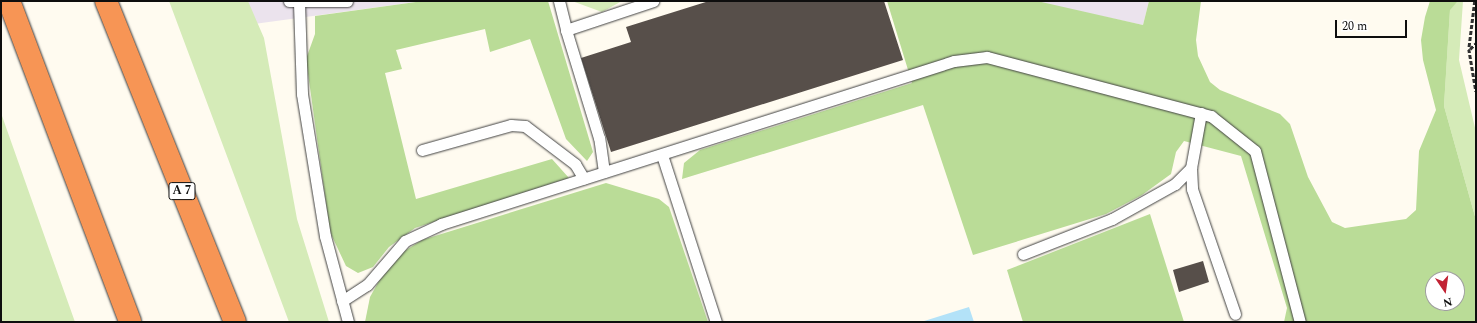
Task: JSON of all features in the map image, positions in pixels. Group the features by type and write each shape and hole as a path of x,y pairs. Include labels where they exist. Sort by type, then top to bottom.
{"highway":[{"path":"9,1 130,322"},
{"name":"A 7","path":"106,1 128,60 235,322"},
{"path":"121,1 128,60"}],"lane":[{"path":"347,1 294,2 302,94 325,236 348,322"},
{"path":"559,1 566,30 599,138 604,172"},
{"path":"566,30 653,1"},
{"path":"342,301 367,285 390,255 419,233 604,172 971,58 987,57 1211,116 1255,151 1300,322"},
{"path":"1201,113 1191,168 1192,189 1235,314"},
{"path":"422,150 511,125 525,126 575,164 584,179"},
{"path":"662,155 716,322"},
{"path":"1023,254 1112,219 1175,184 1191,168"}],"path":[{"path":"1475,1 1469,50 1476,91"},
{"path":"1469,50 1476,43"}],"shaded area":[{"path":"248,1 423,1 254,24"},
{"path":"1031,1 1149,1 1143,25"}],"green space":[{"path":"169,1 248,1 264,38 297,219 329,322 289,322"},
{"path":"423,1 548,1 593,152 587,161 566,139 530,39 490,52 485,29 396,50 402,69 385,73 416,199 552,159 569,178 415,228 389,247 373,267 358,273 346,266 330,232 306,59 315,34 315,16"},
{"path":"572,1 622,1 602,12"},
{"path":"887,1 1037,1 1143,25 1149,1 1201,1 1196,40 1198,56 1210,82 1220,90 1280,114 1290,124 1308,177 1332,222 1345,228 1406,219 1416,210 1419,151 1436,110 1423,60 1421,40 1425,17 1430,1 1458,1 1450,10 1444,106 1476,220 1476,322 1284,322 1287,308 1241,156 1184,141 1176,152 1171,174 1142,195 1106,214 973,255 923,105 682,179 684,163 700,150 912,83"},
{"path":"1458,1 1463,1 1459,60 1476,132 1476,220 1444,106 1450,9"},
{"path":"1,113 49,249 75,322 1,322"},
{"path":"606,183 659,199 669,207 708,322 365,322 370,297 379,281 403,252 422,240"},
{"path":"1150,214 1184,322 1023,322 1007,270"}],"water":[{"path":"969,307 974,322 921,322"}],"building":[{"path":"709,1 884,1 903,60 611,152 581,58 631,42 626,27"},
{"path":"1203,261 1209,282 1179,292 1173,270"}]}
